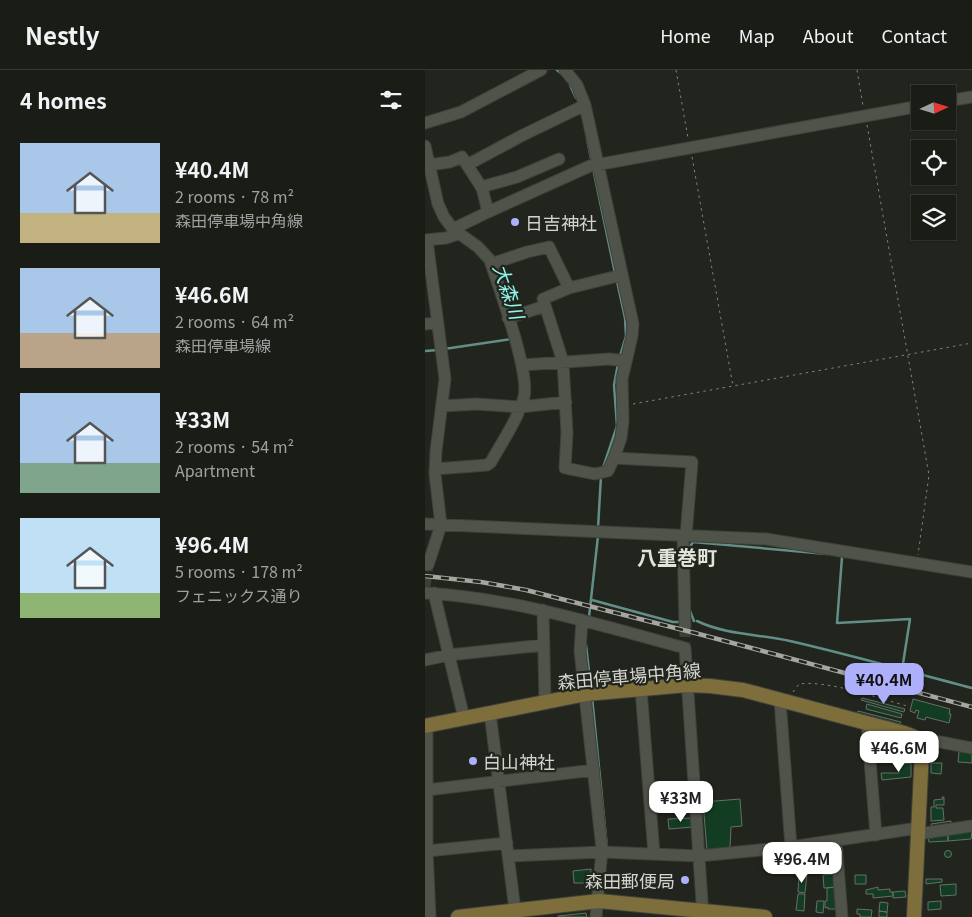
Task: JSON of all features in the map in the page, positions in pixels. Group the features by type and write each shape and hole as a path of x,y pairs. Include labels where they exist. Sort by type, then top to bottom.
{"main road":[{"name":"森田停車場中角線","path":"426,725 590,694 687,685 730,687 904,733 917,738 921,742"},
{"path":"914,917 921,742"},
{"path":"457,917 480,916 515,910 532,913 597,902 703,914 765,917"}],"street":[{"path":"425,124 461,112 541,70"},
{"path":"565,70 577,85 618,276 633,324 632,336 622,360 623,421 621,438 608,471 603,473 565,468 567,433 563,362 543,299 569,288 618,276"},
{"path":"956,100 972,97"},
{"path":"467,165 581,106"},
{"path":"428,565 441,525 435,469 431,451 442,406 445,379 426,240 446,238 488,212 594,165 911,108"},
{"path":"425,146 438,204 455,232 477,247 490,260 522,366 525,395 491,462 487,465 435,469"},
{"path":"429,165 450,162 462,157 481,187 488,212"},
{"path":"481,187 517,177 559,158"},
{"path":"491,264 549,247 569,288"},
{"path":"508,318 545,306"},
{"path":"425,324 438,323"},
{"path":"522,366 563,362 622,360"},
{"path":"442,406 476,404 520,407 566,402"},
{"path":"614,458 692,462 685,536 685,626"},
{"path":"425,524 765,539 972,572"},
{"path":"464,718 449,655 429,593 490,600 543,610 685,648 703,914"},
{"path":"543,610 545,702"},
{"path":"582,620 580,651 590,694 594,770 602,852 595,917"},
{"path":"425,660 449,655 544,645"},
{"path":"641,688 654,854"},
{"path":"785,701 791,847"},
{"path":"490,713 515,910"},
{"path":"867,723 876,835"},
{"path":"426,725 427,851 430,917"},
{"path":"921,742 929,740 972,748"},
{"path":"427,790 594,770"},
{"path":"509,856 602,852 699,856 791,847 876,835 972,826"},
{"path":"836,840 842,917"},
{"path":"427,851 507,843"}],"path":[{"path":"676,70 733,386"},
{"path":"857,70 929,475 917,563"},
{"path":"623,406 972,343"},
{"path":"785,701 799,684 809,683 824,684 907,706"}],"building":[{"path":"862,698 905,709 904,712 861,700"},
{"path":"913,699 950,709 949,723 926,717 925,720 917,718 919,711 916,710 915,713 910,711"},
{"path":"867,704 902,714 901,718 866,709"},
{"path":"858,711 901,722 900,724 857,713"},
{"path":"959,751 972,753 972,763 958,762"},
{"path":"911,763 911,777 882,780 881,773 899,773 899,764"},
{"path":"931,763 942,763 941,774 931,773"},
{"path":"942,797 944,797 944,805 936,805 936,808 943,808 944,820 931,821 931,807 934,807 934,800 943,799"},
{"path":"740,799 742,826 731,827 730,847 707,851 703,802"},
{"path":"693,818 693,827 669,829 668,819"},
{"path":"951,821 951,824 932,827 931,824"},
{"path":"972,831 971,839 948,841 948,833"},
{"path":"948,834 948,841 929,842 928,838 932,838 931,835"},
{"path":"948,850 952,854 948,858 944,854"},
{"path":"591,869 591,881 574,883 573,871"},
{"path":"803,874 807,874 805,893 798,892 799,876 803,876"},
{"path":"835,874 836,887 824,888 823,875"},
{"path":"855,875 866,875 866,884 855,884"},
{"path":"926,879 942,879 942,882 926,884"},
{"path":"956,884 956,895 941,896 940,885"},
{"path":"836,887 838,909 825,908 827,888"},
{"path":"878,887 878,890 890,889 890,892 893,892 893,896 873,898 873,894 866,894 866,890"},
{"path":"905,891 906,897 893,898 893,892"},
{"path":"798,894 805,894 804,911 796,910"},
{"path":"817,901 824,901 823,913 816,912"},
{"path":"941,901 941,909 928,910 928,902"},
{"path":"880,902 888,903 887,912 879,911"},
{"path":"857,909 872,910 871,917 860,917 860,914 857,914"},
{"path":"879,911 887,912 887,917 879,917"},
{"path":"586,913 587,917 558,917 558,916"}],"waterway":[{"path":"557,70 562,74"},
{"path":"570,85 576,98"},
{"path":"587,139 592,163"},
{"path":"593,168 615,273"},
{"path":"617,281 625,318 626,336 620,356"},
{"name":"大森川","path":"444,349 511,339"},
{"name":"大森川","path":"425,351 438,350"},
{"path":"603,468 617,426 614,385 618,364"},
{"path":"598,528 601,476"},
{"path":"589,617 598,536"},
{"path":"689,548 693,542 827,554"},
{"path":"840,556 842,557 837,623 910,619 902,670"},
{"path":"592,600 673,622 680,622"},
{"path":"690,611 694,621"},
{"path":"697,621 731,632 813,646 972,688"},
{"path":"586,645 591,689"},
{"path":"592,697 607,848"}],"tunnel":[{"path":"425,587 428,565"},
{"path":"685,626 685,648"}],"railway":[{"path":"425,576 481,582 526,590 972,707"}],"place":[{"name":"日吉神社","path":"515,222"},
{"name":"白山神社","path":"473,761"},
{"name":"森田郵便局","path":"685,880"}],"district":[{"name":"八重巻町","path":"677,556"}]}
